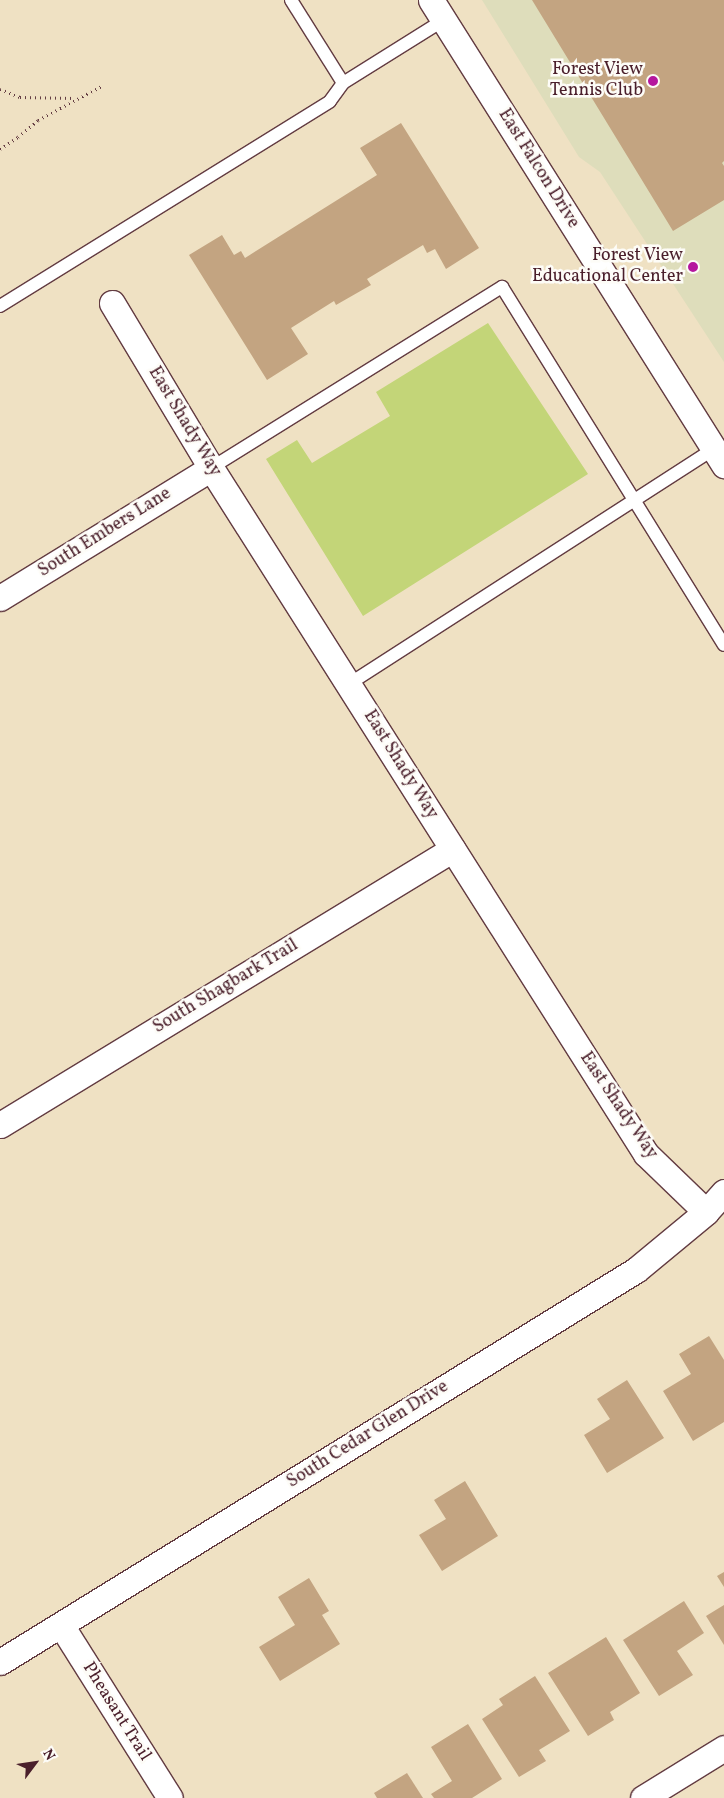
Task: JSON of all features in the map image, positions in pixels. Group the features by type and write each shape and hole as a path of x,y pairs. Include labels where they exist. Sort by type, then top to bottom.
{"street":[{"name":"East Falcon Drive","path":"438,10 719,457"},
{"name":"East Shady Way","path":"112,303 210,468 646,1154 706,1212"},
{"name":"South Embers Lane","path":"0,598 210,468"},
{"name":"South Shagbark Trail","path":"0,1125 453,849"},
{"name":"South Cedar Glen Drive","path":"0,1662 636,1270 706,1212 724,1192"},
{"name":"Pheasant Trail","path":"61,1625 170,1798"},
{"path":"643,1798 724,1748"}],"lane":[{"path":"291,0 343,83"},
{"path":"0,306 330,101 343,83 438,10"},
{"path":"210,468 502,287 724,645"},
{"path":"349,684 633,501 719,457"}],"path":[{"path":"0,149 38,120 102,86"},
{"path":"0,89 20,97 78,98"}],"shaded area":[{"name":"Forest View Educational Center","path":"482,0 724,0 724,362 600,172 579,157"}],"green space":[{"path":"488,323 588,474 363,616 266,459 297,440 312,463 390,416 376,392"}],"building":[{"name":"Forest View Educational Center","path":"532,0 724,0 724,161 722,163 724,166 724,200 673,231"},
{"path":"401,123 479,248 446,269 435,249 427,253 423,245 367,279 371,285 336,305 334,301 291,328 308,354 267,380 189,255 222,235 234,255 241,251 245,258 377,175 360,148"},
{"path":"709,1336 724,1360 724,1422 693,1441 663,1391 691,1374 679,1354"},
{"path":"627,1380 664,1438 607,1473 584,1435 610,1419 597,1399"},
{"path":"465,1481 498,1536 442,1571 419,1535 446,1519 434,1500"},
{"path":"724,1572 724,1587 717,1576"},
{"path":"309,1578 329,1611 322,1615 340,1644 280,1681 259,1647 295,1625 278,1597"},
{"path":"684,1601 704,1633 677,1651 693,1675 659,1696 623,1640"},
{"path":"724,1605 724,1645 706,1616"},
{"path":"606,1637 640,1693 610,1712 614,1720 588,1736 548,1673"},
{"path":"535,1676 570,1731 539,1750 546,1761 519,1777 482,1719 503,1705 499,1699"},
{"path":"468,1724 502,1779 472,1798 434,1798 431,1794 452,1781 431,1747"},
{"path":"407,1773 423,1798 377,1798 374,1793"}],"place":[{"name":"Forest View Tennis Club","path":"653,81"},
{"name":"Forest View Educational Center","path":"693,267"}]}
